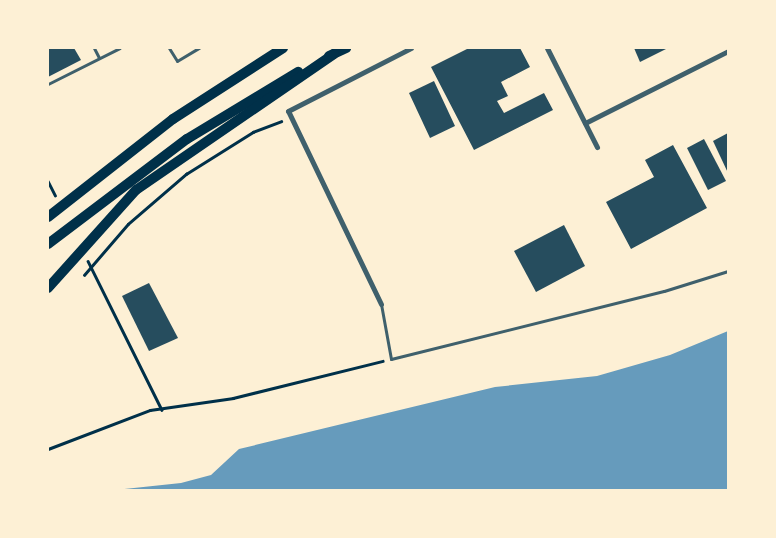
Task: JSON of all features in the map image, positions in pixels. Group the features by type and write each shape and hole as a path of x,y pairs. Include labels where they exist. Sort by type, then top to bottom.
{"main road":[{"path":"48,217 173,119 283,48"},
{"path":"48,244 187,139 346,48"},
{"path":"48,288 136,190 334,54"}],"street":[{"path":"381,304 288,111 411,48"},
{"path":"547,48 597,147"},
{"path":"585,123 728,51"}],"lane":[{"path":"94,48 99,58"},
{"path":"48,84 120,48"},
{"path":"169,48 177,61 200,48"},
{"path":"381,304 391,359 654,294 728,271"}],"path":[{"path":"84,275 128,224 186,174 253,132 291,118"},
{"path":"48,181 56,198"},
{"path":"87,258 162,410"},
{"path":"48,449 150,410 162,410 233,398 391,359"}],"water":[{"path":"728,331 728,490 115,490 181,483 211,475 239,449 495,387 597,376 670,355"}],"building":[{"path":"48,48 74,48 81,60 48,77"},
{"path":"469,48 520,48 530,67 501,82 508,96 497,101 504,113 544,93 553,110 474,150 431,67"},
{"path":"634,48 668,48 640,62"},
{"path":"434,81 455,126 430,138 409,93"},
{"path":"728,133 728,173 713,141"},
{"path":"704,139 726,181 708,190 687,148"},
{"path":"673,145 707,208 631,249 606,202 654,177 645,160"},
{"path":"564,225 585,266 536,292 514,251"},
{"path":"149,283 178,338 149,351 122,296"}]}
